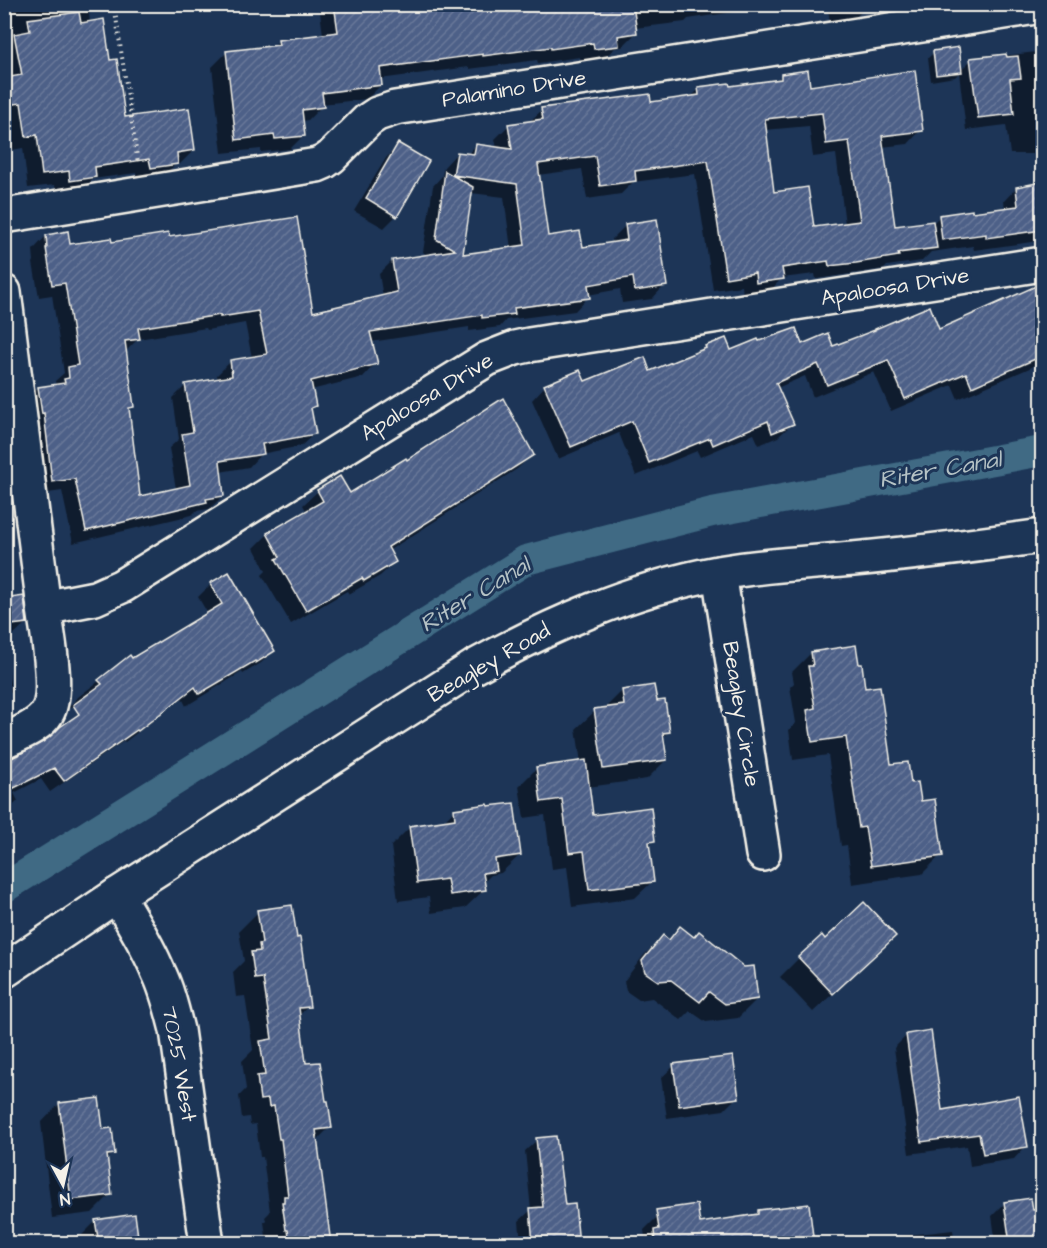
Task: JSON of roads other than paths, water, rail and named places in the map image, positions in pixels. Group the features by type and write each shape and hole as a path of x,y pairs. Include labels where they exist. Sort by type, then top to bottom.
{"street":[{"name":"Palamino Drive","path":"4,216 317,165 331,157 376,114 395,108 1042,6"},
{"name":"Apaloosa Drive","path":"44,608 95,598 122,586 474,366 514,348 1042,264"},
{"path":"4,292 53,681 51,703 46,714 38,722 4,741"},
{"name":"Beagley Road","path":"4,971 117,895 474,667 560,622 648,590 719,573 930,551 1042,536"},
{"name":"Beagley Circle","path":"719,573 763,854"},
{"name":"7025 West","path":"117,895 159,972 177,1030 207,1244"}],"waterway":[{"name":"Riter Canal","path":"4,888 526,560 712,512 1042,451"}]}
